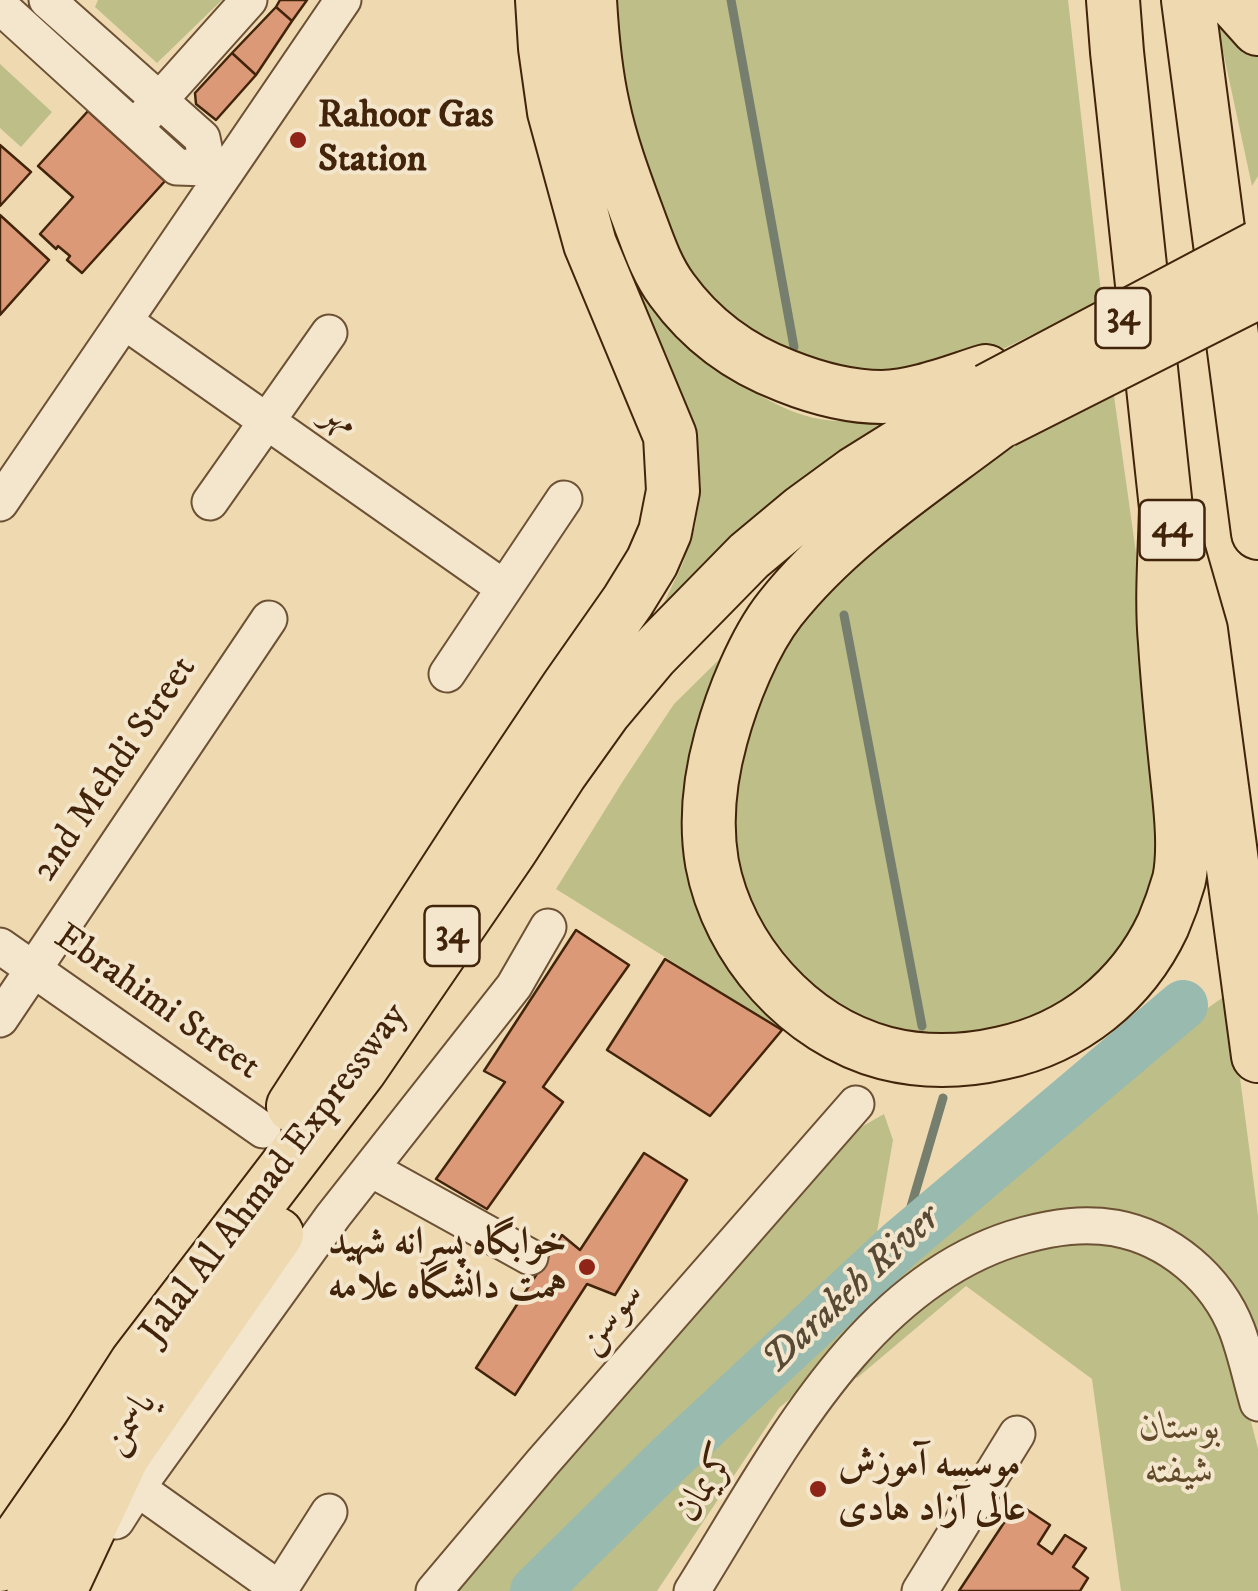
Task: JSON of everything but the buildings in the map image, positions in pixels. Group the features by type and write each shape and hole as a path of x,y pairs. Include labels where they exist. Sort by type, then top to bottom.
{"highway":[{"path":"136,1363 272,1137 566,688 628,601 652,562 664,532 673,491 670,436 590,244 554,112 542,0"},
{"path":"590,0 602,106 622,174 658,269 689,312 730,347 765,368 823,388 884,397 928,388 1068,346"},
{"path":"1100,0 1117,52"},
{"name":"44","path":"1114,0 1166,508 1201,630 1258,1056"},
{"name":"44","path":"1188,0 1258,533"},
{"path":"1232,0 1258,30"},
{"name":"Jalal Al Ahmad Expressway","path":"60,1591 128,1483 632,729 722,627 815,543 920,469 1068,346 1258,248"},
{"name":"Jalal Al Ahmad Expressway","path":"0,1564 136,1363 360,1070 560,774 652,654 749,556 855,473 992,407 1258,292"},
{"path":"992,407 862,525 778,611 730,705 716,756 708,814 712,864 728,914 748,953 778,990 814,1019 882,1052 914,1059 974,1059 1025,1048 1074,1027 1111,997 1143,962 1164,923 1180,877 1181,818 1164,638 1166,508"}],"main road":[{"path":"30,1591 128,1483"}],"street":[{"path":"134,128 248,0"},
{"path":"0,503 124,321 214,174 344,0"},
{"path":"0,6 178,167 214,174"},
{"path":"42,45 64,6 202,138 214,174"},
{"name":"مهر","path":"124,321 504,588"},
{"path":"210,502 328,333"},
{"path":"447,674 564,499"},
{"name":"2nd Mehdi Street","path":"0,1019 269,619"},
{"name":"یاسمن","path":"128,1483 514,986 548,927"},
{"name":"Ebrahimi Street","path":"0,946 262,1130"},
{"name":"سوسن","path":"434,1591 856,1104"},
{"path":"380,1174 530,1258"},
{"name":"کریمان","path":"692,1591 796,1424 864,1338 902,1300 941,1271 1008,1239 1075,1224 1130,1231 1186,1258 1225,1306 1237,1330 1258,1403"},
{"path":"920,1591 1016,1434"},
{"path":"128,1483 281,1590 329,1512"}],"green space":[{"path":"98,0 222,0 157,63 95,7"},
{"path":"576,0 695,349 753,392 787,409 838,421 892,420 764,516 663,605 695,527 701,487 697,448 690,415 666,354 618,261 602,218"},
{"path":"605,0 1068,0 1102,301 980,360 894,381 750,345 664,251"},
{"path":"1212,0 1258,49 1258,176 1252,186"},
{"path":"0,64 52,112 21,147 0,128"},
{"path":"1113,389 1146,624 1169,830 1143,934 1048,1023 908,1045 780,975 720,841 772,646 921,494"},
{"path":"739,640 707,710 756,996 782,1030 556,889 674,704"},
{"path":"1229,993 1258,1216 1258,1364 1178,1246 1028,1226 779,1408 657,1591 553,1591 880,1283 1188,1022"},
{"path":"884,1114 893,1140 875,1243 770,1348 698,1408 512,1591 457,1591 658,1350 856,1130"},
{"name":"بوستان شیفته","path":"1075,1233 1160,1253 1219,1318 1238,1371 1258,1449 1258,1591 1121,1591 1092,1379 966,1286 857,1378 849,1369 934,1284"}],"waterway":[{"path":"731,0 794,347"},
{"path":"844,615 922,1026"},
{"name":"Darakeh River","path":"535,1591 670,1458 900,1244 1183,1005"},
{"path":"900,1244 943,1098"}],"place":[{"name":"Rahoor Gas Station","path":"298,140"},
{"name":"خوابگاه پسرانه شهید همت دانشگاه علامه","path":"587,1267"},
{"name":"موسسه آموزش عالی آزاد هادی","path":"818,1489"}]}
